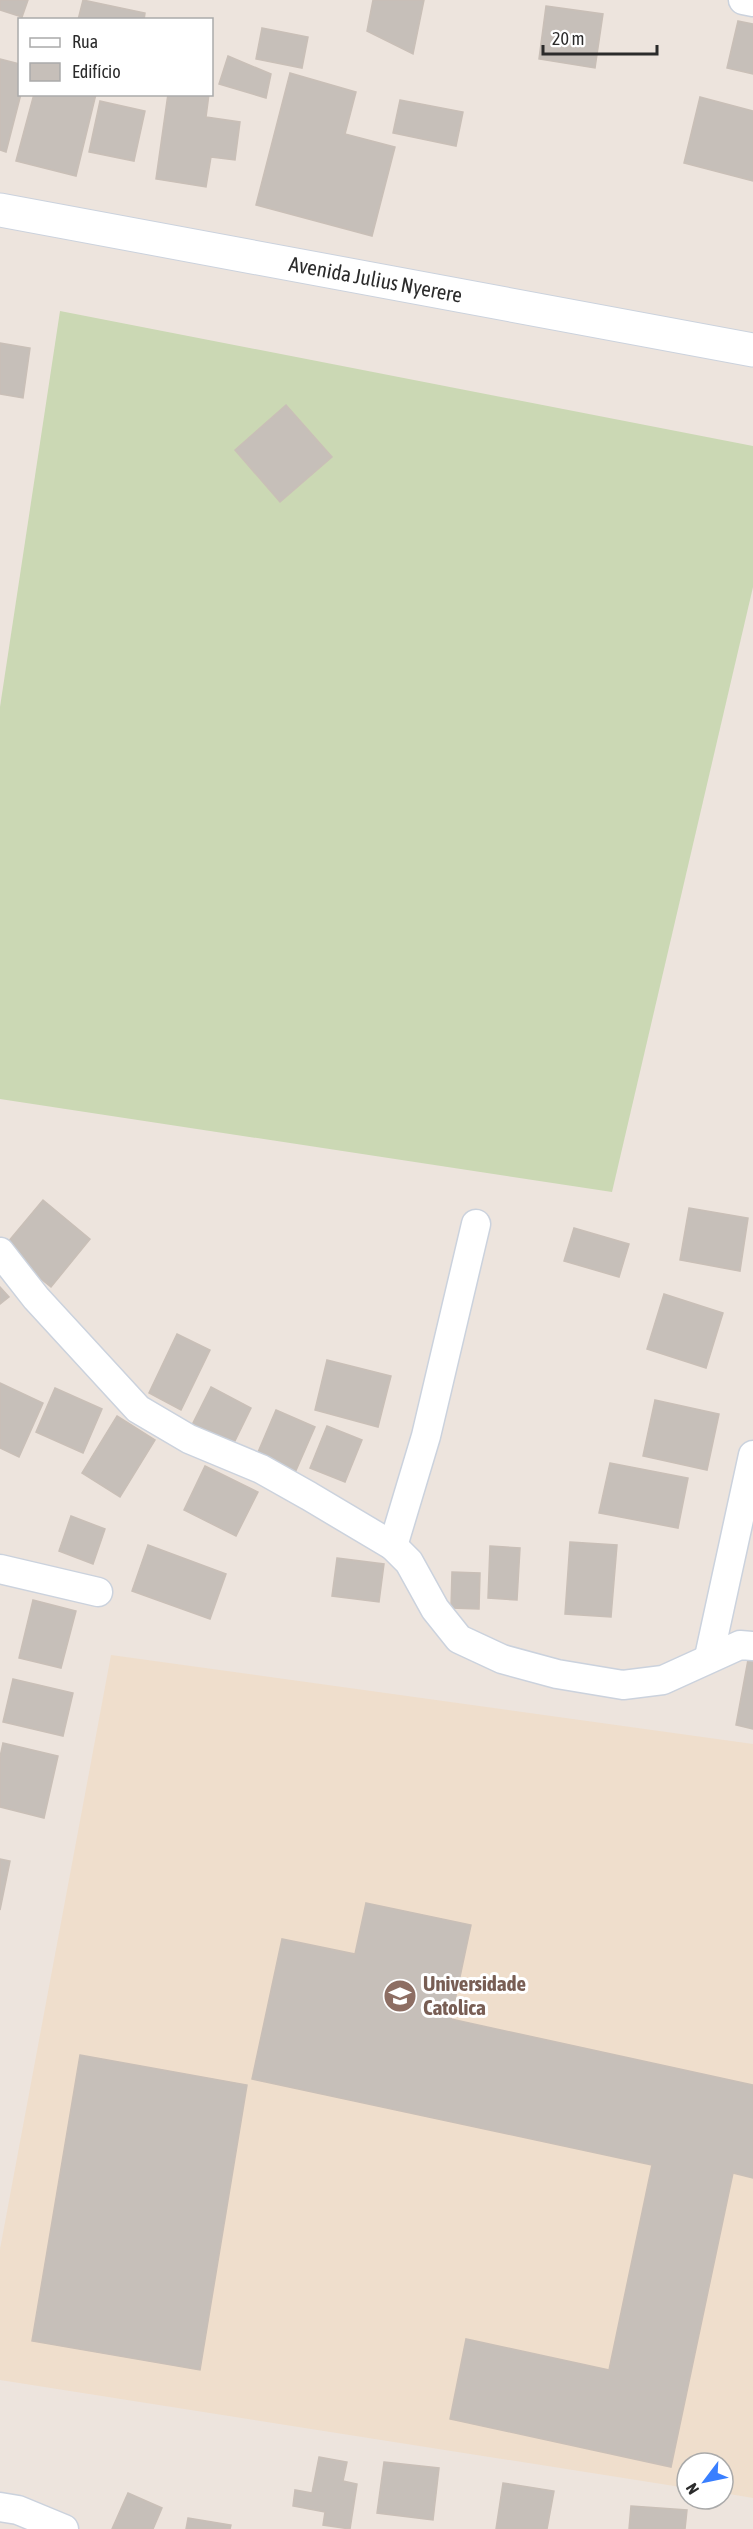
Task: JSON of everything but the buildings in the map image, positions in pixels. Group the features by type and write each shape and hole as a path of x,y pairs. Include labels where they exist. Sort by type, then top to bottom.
{"street":[{"path":"743,0 753,2"},
{"name":"Avenida Julius Nyerere","path":"0,210 753,350"},
{"path":"393,1546 426,1436 476,1224"},
{"path":"0,1252 36,1298 138,1409 189,1439 261,1469 393,1546 409,1562 435,1610 459,1639 502,1659 557,1674 623,1685 663,1680 740,1645 753,1646"},
{"path":"710,1657 753,1455"},
{"path":"0,1569 98,1593"},
{"path":"0,2507 18,2510 64,2529"}],"shaded area":[{"name":"Universidade Catolica","path":"111,1655 753,1744 753,2498 735,2495 735,2451 675,2451 675,2486 0,2380 0,2249"}],"green space":[{"path":"60,311 753,446 753,587 612,1192 0,1099 0,707"}],"place":[{"name":"Universidade Catolica","path":"400,1996"}]}
